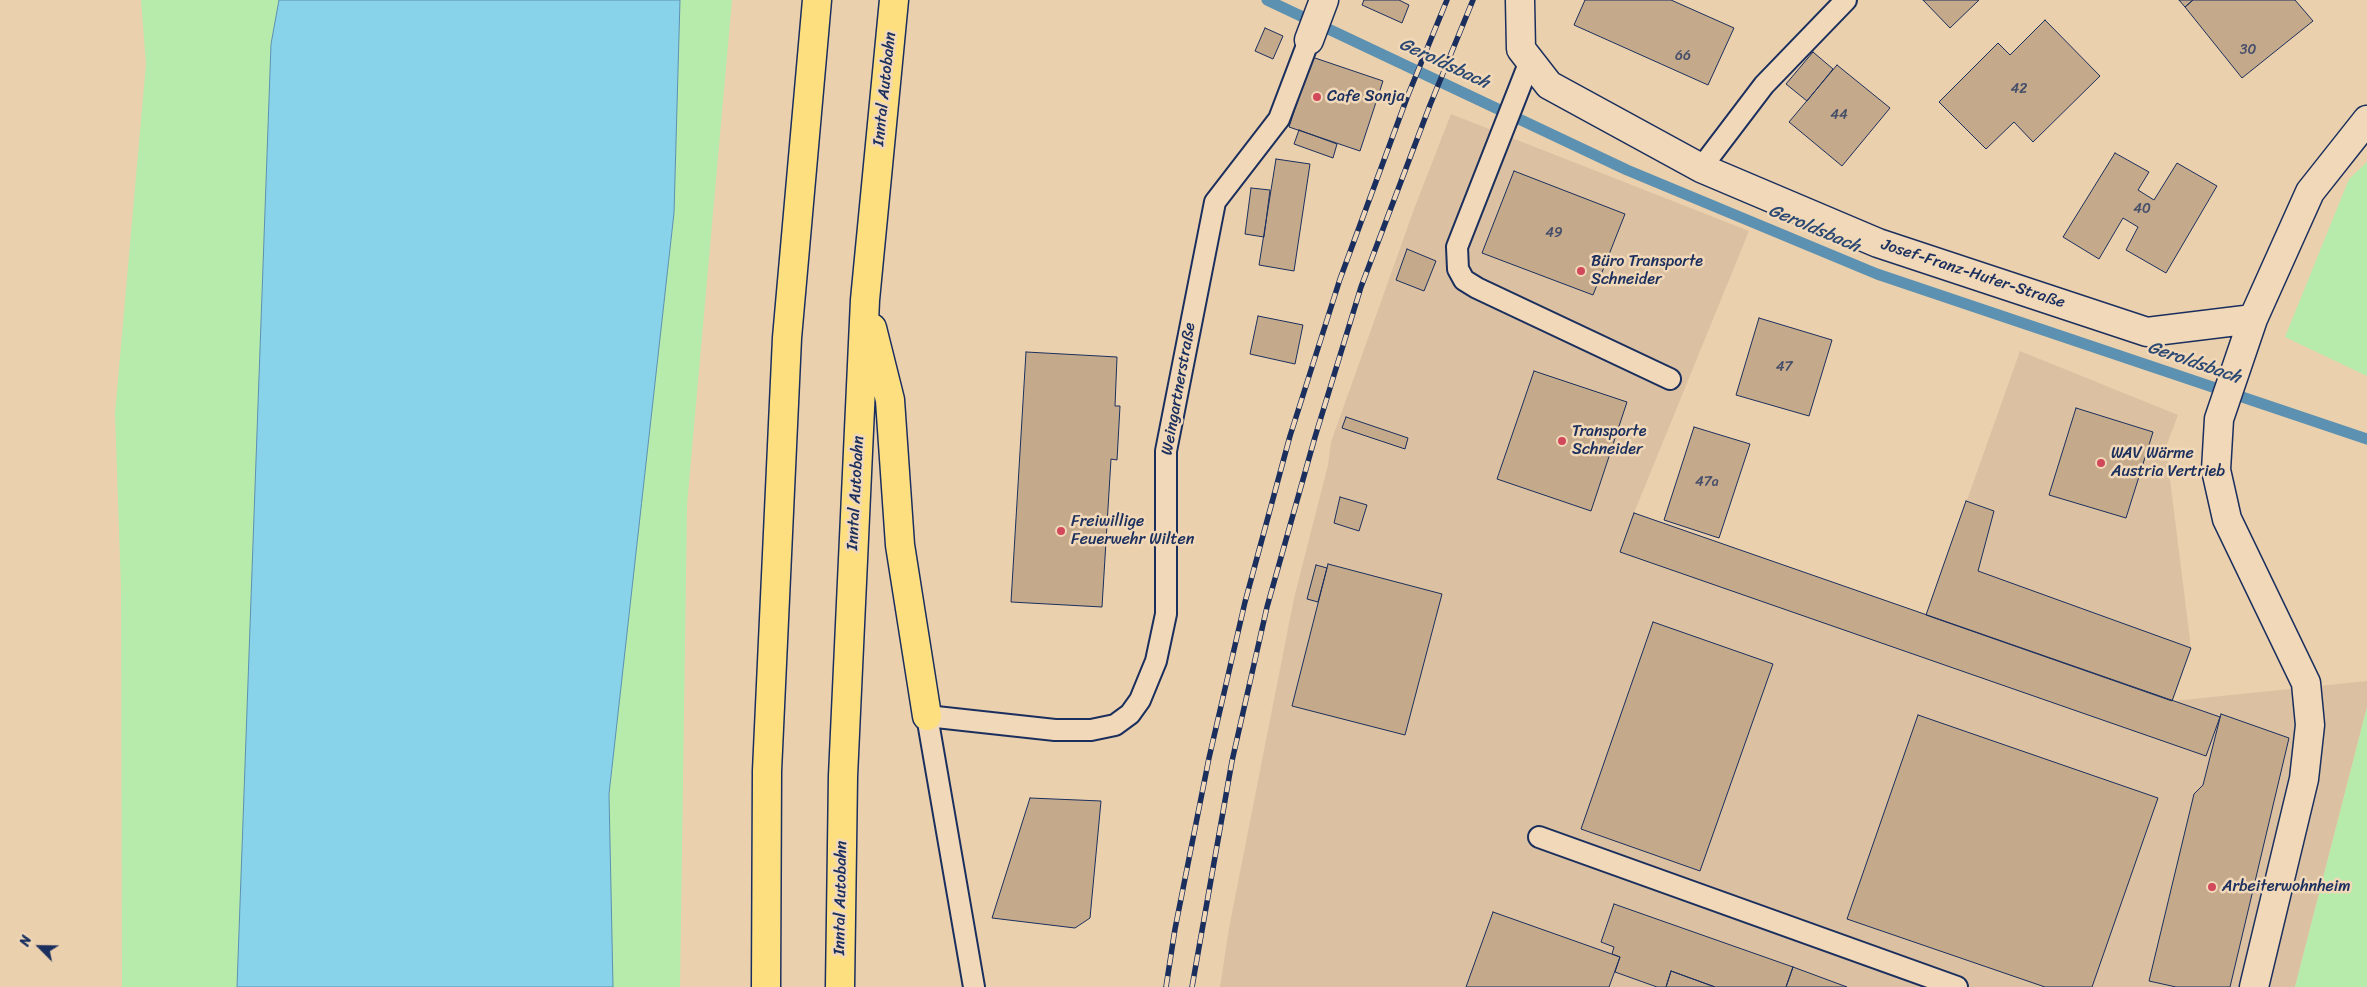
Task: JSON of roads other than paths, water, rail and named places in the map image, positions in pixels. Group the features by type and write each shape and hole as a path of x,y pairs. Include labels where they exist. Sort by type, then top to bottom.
{"highway":[{"path":"766,987 767,771 787,338 817,0"},
{"name":"Inntal Autobahn","path":"840,987 842,776 865,300 894,0"},
{"path":"865,300 890,400 900,545 926,716"}],"street":[{"name":"Josef-Franz-Huter-Straße","path":"1520,0 1521,49 1550,85 1701,168 1878,243 2147,332 2253,319"},
{"name":"Weingartnerstraße","path":"1309,40 1323,6"},
{"path":"2254,987 2304,779 2310,725 2306,683 2227,519 2216,470 2219,419 2253,319 2310,192 2367,120"}],"lane":[{"path":"1701,168 1764,85 1846,0"},
{"name":"Weingartnerstraße","path":"926,716 1055,730 1091,730 1115,725 1130,714 1140,700 1156,661 1166,614 1166,451 1215,202 1279,119 1309,40"},
{"path":"1530,61 1457,247 1458,269 1464,280 1477,288 1670,379"},
{"path":"926,716 974,987"},
{"path":"1539,837 1957,987"}],"water":[{"path":"279,0 680,0 674,213 609,794 613,987 237,987 271,44"}],"waterway":[{"name":"Geroldsbach","path":"1267,0 1627,170 1877,274 2367,439"}],"railway":[{"path":"1166,987 1175,929 1209,758 1245,602 1290,436 1340,279 1408,95 1447,0"},
{"path":"1192,987 1232,761 1267,607 1315,437 1361,287 1430,105 1473,0"}],"place":[{"name":"Cafe Sonja","path":"1317,97"},
{"name":"Büro Transporte Schneider","path":"1581,271"},
{"name":"Transporte Schneider","path":"1562,441"},
{"name":"WAV Wärme Austria Vertrieb","path":"2101,463"},
{"name":"Freiwillige Feuerwehr Wilten","path":"1061,531"},
{"name":"Arbeiterwohnheim","path":"2212,887"}]}
